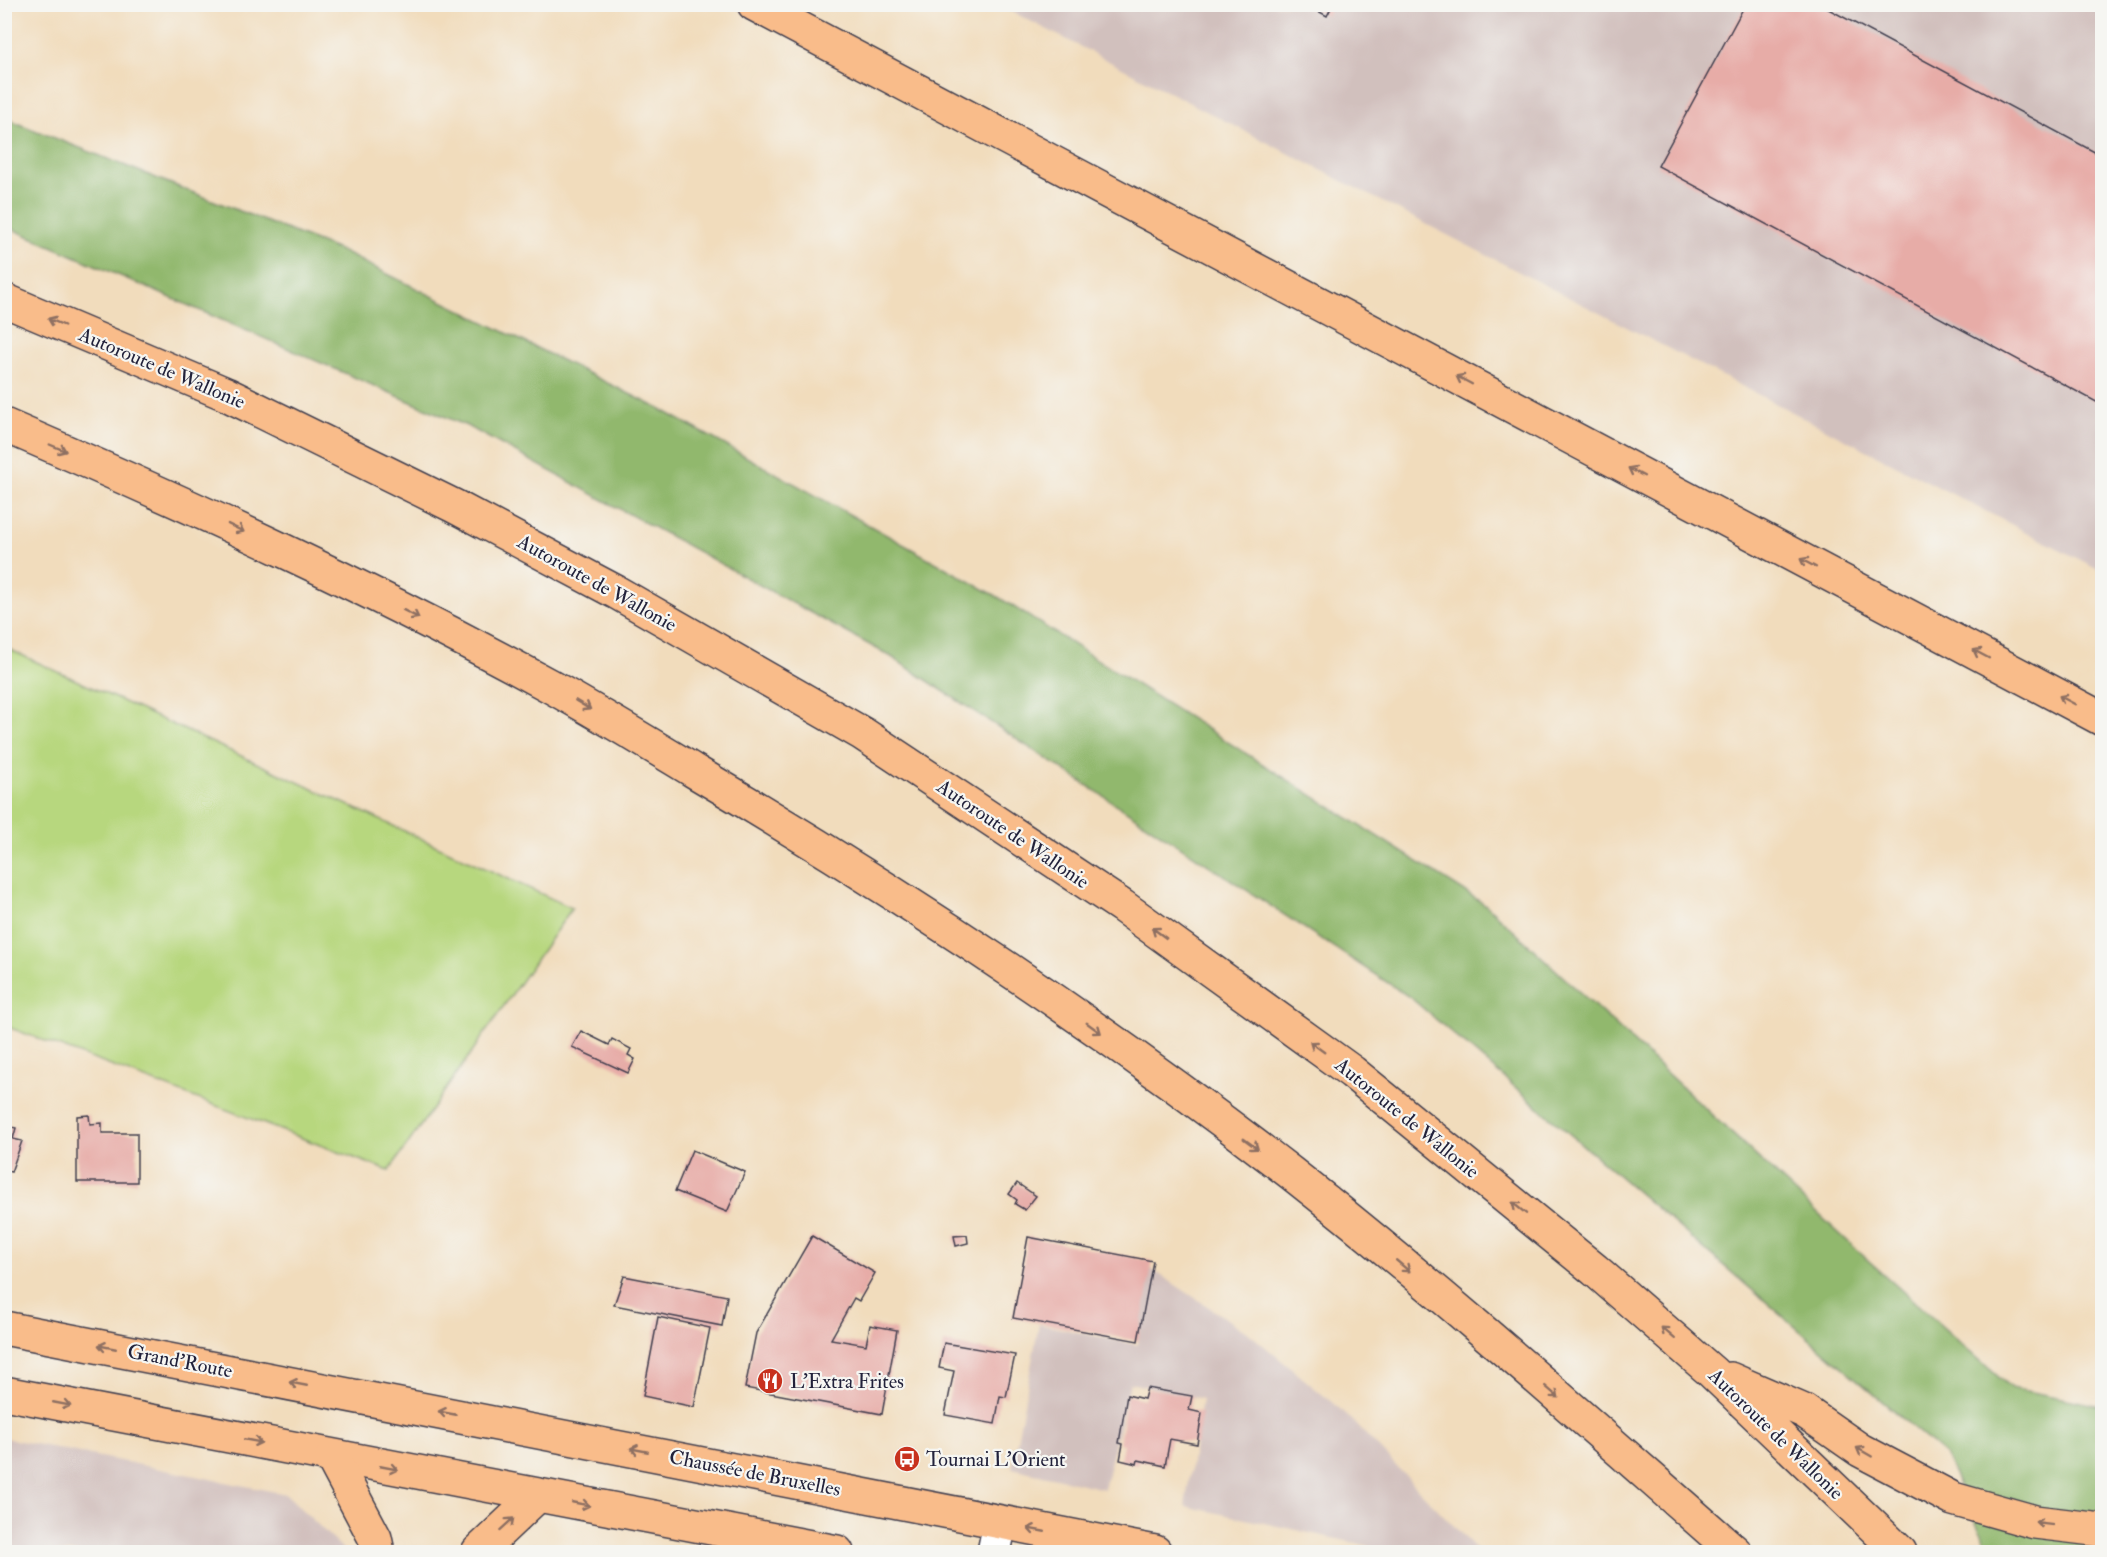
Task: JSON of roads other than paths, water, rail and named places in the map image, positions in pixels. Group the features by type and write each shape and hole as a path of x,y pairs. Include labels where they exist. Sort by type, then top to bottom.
{"main road":[{"path":"754,4 2103,719"},
{"name":"Autoroute de Wallonie","path":"4,300 226,394 454,506 616,592 863,734 1122,906 1352,1072 1595,1270 1712,1372 1900,1552"},
{"path":"4,425 188,504 383,599 552,687 813,841 1047,994 1291,1173 1510,1355 1735,1552"},
{"name":"Grand'Route","path":"4,1328 356,1395"},
{"path":"1712,1372 1804,1411 1860,1450 1953,1499 2035,1522 2103,1530"},
{"path":"4,1393 837,1552"},
{"name":"Chaussée de Bruxelles","path":"356,1395 997,1538 1155,1552"},
{"path":"332,1457 375,1538 378,1552"},
{"path":"478,1552 537,1496"}],"place":[{"name":"L'Extra Frites","path":"770,1381"},
{"name":"Tournai L'Orient","path":"907,1459"}]}
